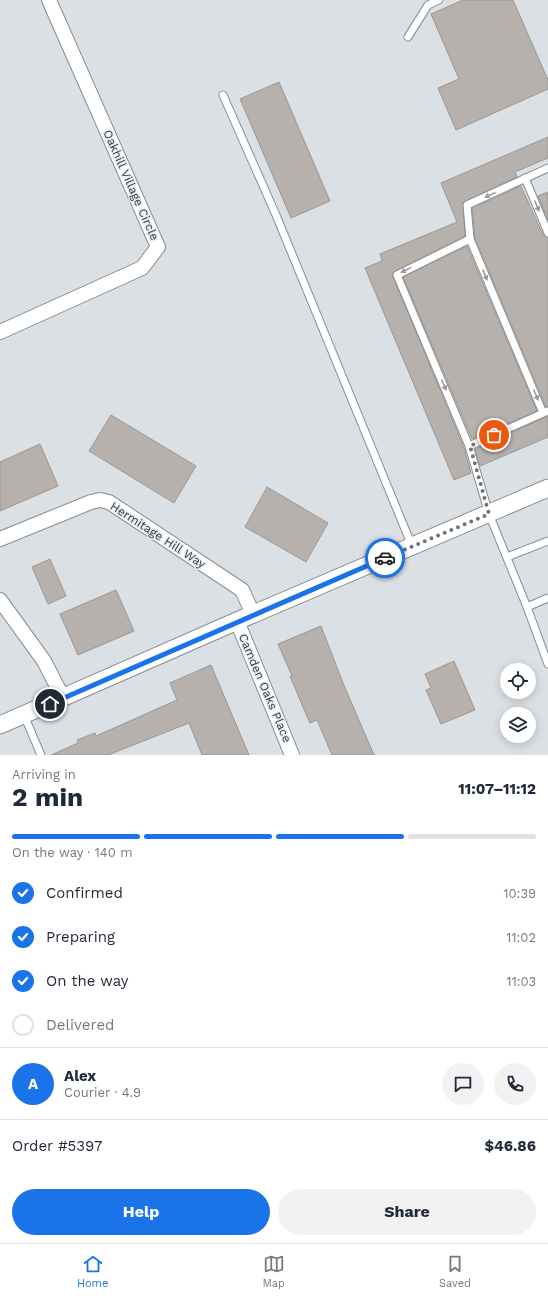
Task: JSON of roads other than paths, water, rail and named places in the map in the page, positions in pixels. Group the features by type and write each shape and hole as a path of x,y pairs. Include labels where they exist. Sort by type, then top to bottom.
{"street":[{"name":"Oakhill Village Circle","path":"0,331 142,268 158,247 49,0"},
{"path":"0,725 253,614 548,488"},
{"name":"Hermitage Hill Way","path":"0,539 91,502 100,500 109,502 242,590 253,614"},
{"path":"0,600 44,660 63,698"},
{"name":"Camden Oaks Place","path":"237,621 292,755"}],"lane":[{"path":"408,37 428,5 439,0"},
{"path":"223,95 276,215 412,546"},
{"path":"470,446 546,412 470,239 467,206 548,168"},
{"path":"525,178 548,233"},
{"path":"470,239 397,275 470,446 489,514 527,607 548,664"},
{"path":"507,557 548,541"},
{"path":"527,607 548,598"},
{"path":"24,715 41,755"}]}
